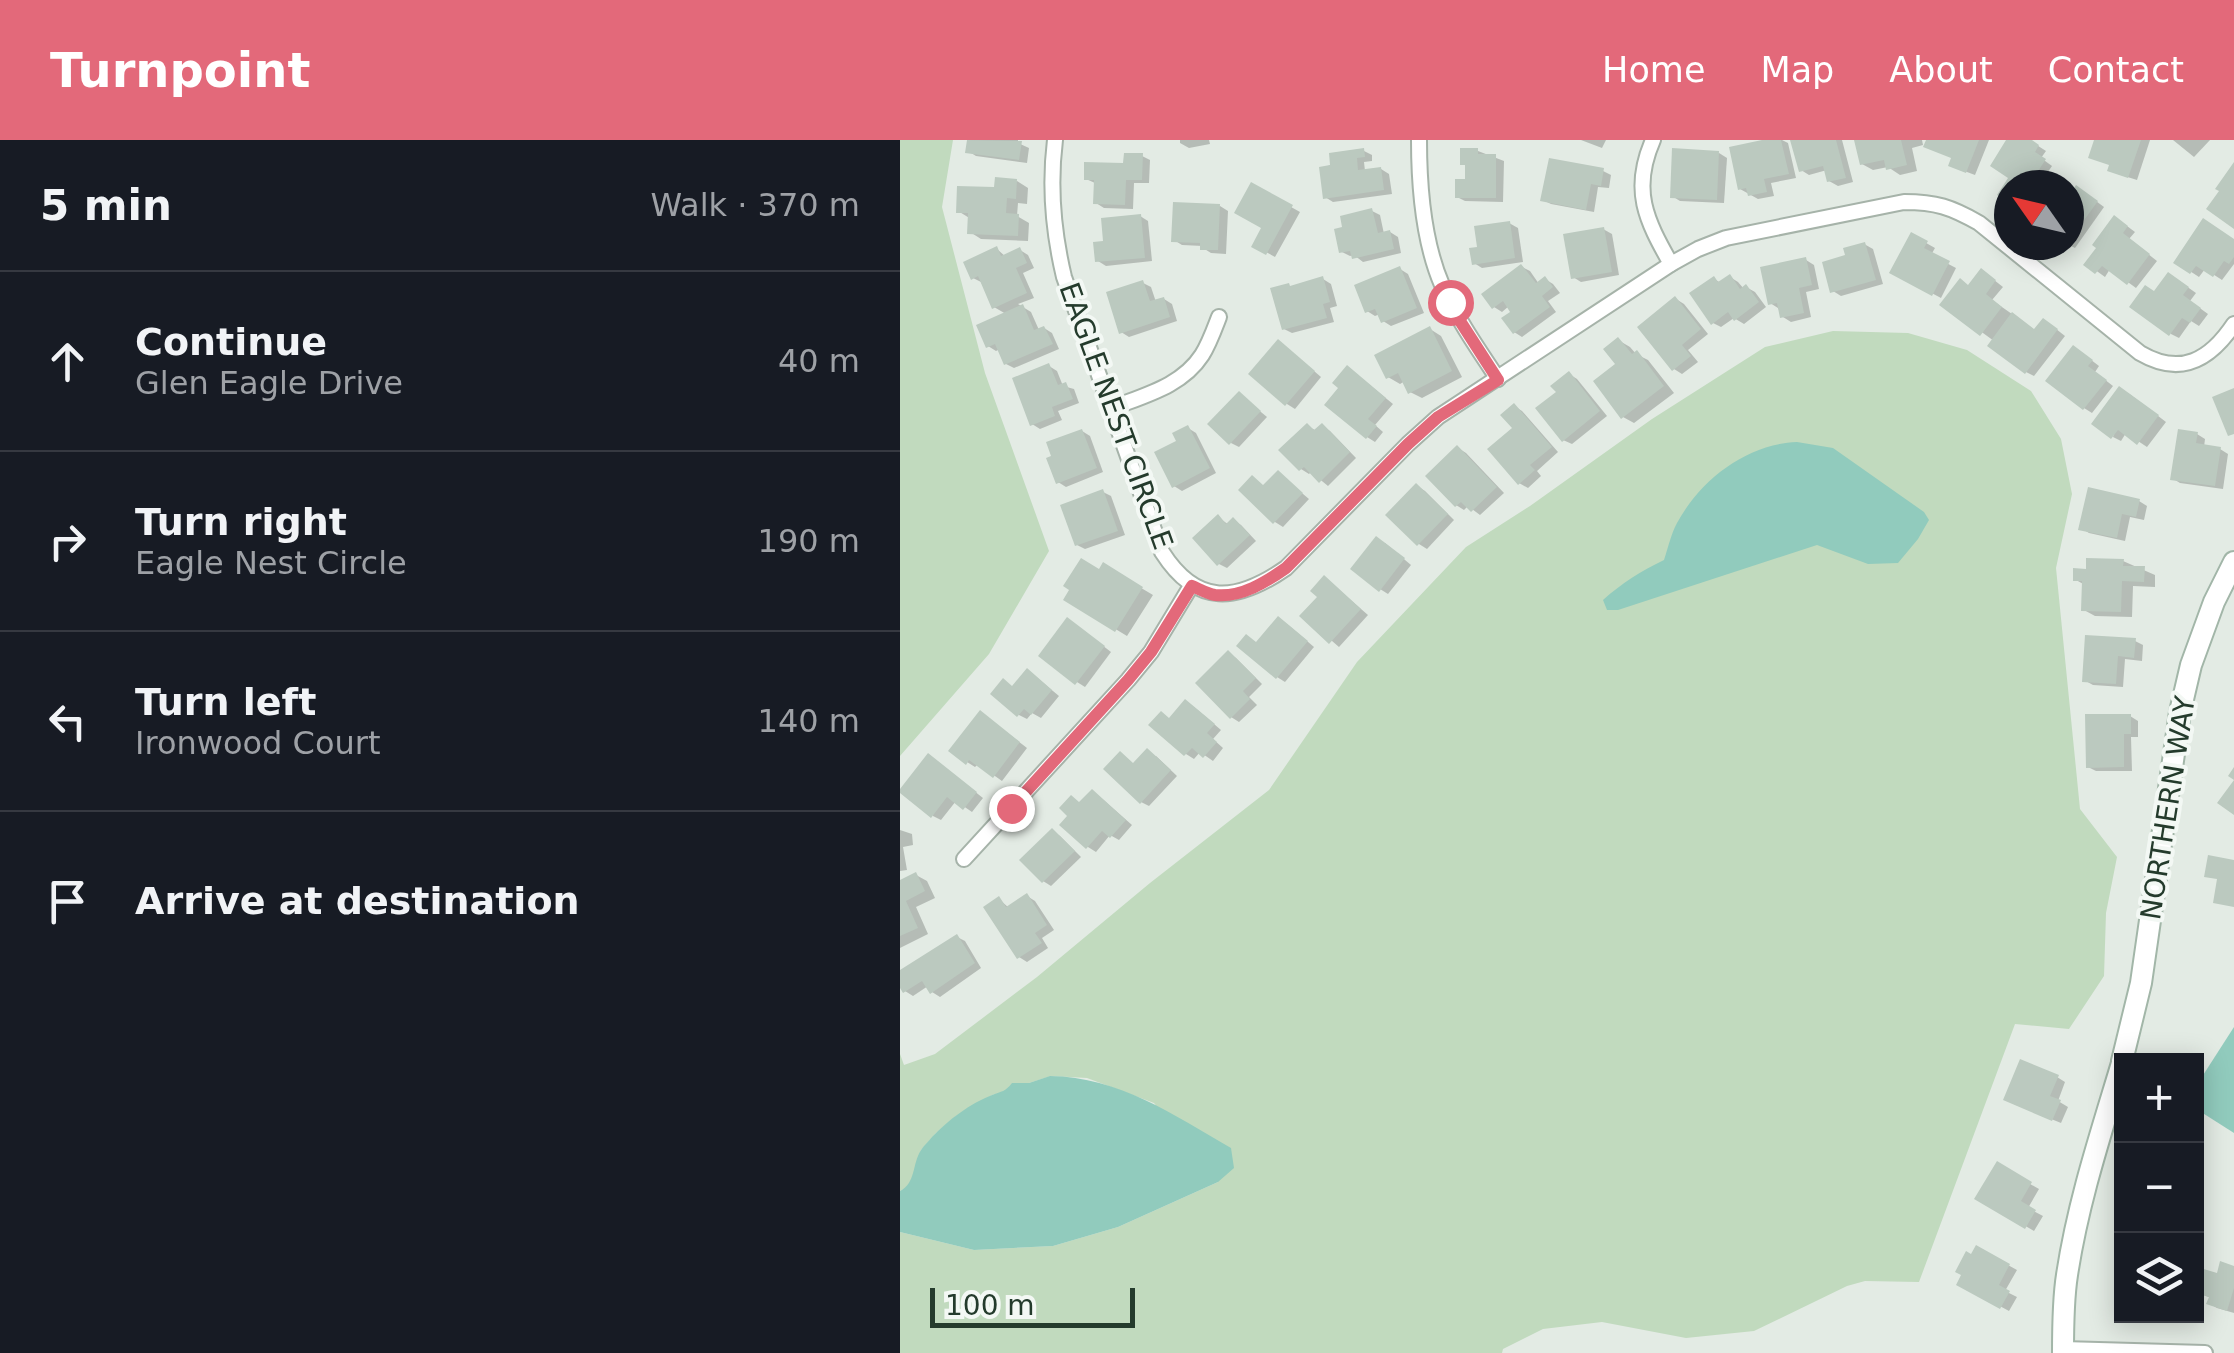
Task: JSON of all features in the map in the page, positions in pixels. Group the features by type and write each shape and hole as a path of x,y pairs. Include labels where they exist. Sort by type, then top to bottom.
{"street":[{"name":"EAGLE NEST CIRCLE","path":"1055,140 1051,197 1054,235 1064,277 1162,552 1192,586"},
{"path":"1419,140 1419,179 1440,282 1498,380"},
{"path":"1653,140 1642,182 1644,206 1671,264"},
{"path":"964,858 1128,680 1151,652 1192,586 1214,595 1264,584 1286,568 1438,417 1698,249 1726,238 1904,202 1930,202 1952,208 1979,223 2156,362 2190,363 2205,357 2234,324"},
{"path":"1112,408 1165,388 1186,374 1202,356 1219,317"},
{"name":"NORTHERN WAY","path":"2125,1053 2141,983 2180,712 2191,665 2214,602 2234,562"},
{"name":"NORTHERN WAY","path":"2063,1351 2066,1278 2080,1203 2114,1086"},
{"path":"2063,1351 2204,1353"}],"shaded area":[{"path":"900,140 953,140 942,207 985,373 1049,551 989,654 900,756"},
{"path":"1833,331 1908,333 1967,350 2031,391 2061,439 2072,494 2056,568 2080,809 2117,857 2106,913 2104,976 2069,1029 2015,1024 1919,1282 1865,1281 1847,1286 1754,1331 1686,1338 1602,1322 1543,1329 1502,1353 900,1353 900,1232 974,1250 1053,1246 1118,1227 1218,1182 1154,1103 1087,1078 1051,1076 1013,1083 1006,1091 956,1116 921,1150 911,1183 900,1191 900,1054 904,1065 935,1054 1269,790 1357,662 1466,547 1765,347"},
{"path":"1797,442 1833,448 1924,512 1929,520 1898,563 1868,564 1817,545 1618,610 1607,610 1603,600 1664,560 1677,523 1712,479 1761,449"},
{"path":"2234,1027 2234,1133 2204,1114 2204,1074"},
{"path":"1050,1076 1099,1083 1145,1100 1231,1148 1234,1168 1218,1182 1118,1227 1053,1246 974,1250 900,1232 900,1191 909,1183 918,1155 932,1137 960,1113 1012,1083 1029,1083"}],"building":[{"path":"967,140 1022,141 1019,160 965,153"},
{"path":"1781,140 1789,174 1764,179 1767,192 1748,196 1746,188 1738,190 1729,147"},
{"path":"1790,140 1836,140 1846,178 1827,182 1823,166 1799,172"},
{"path":"1854,140 1901,140 1907,165 1886,170 1884,160 1860,165"},
{"path":"1926,140 1979,140 1966,173 1948,166 1951,158 1923,147"},
{"path":"2006,140 2032,140 2039,145 2035,152 2046,159 2039,170 1996,170 1990,166"},
{"path":"2094,140 2141,140 2128,178 2107,171 2109,165 2088,158"},
{"path":"1364,148 1365,157 1357,158 1358,170 1381,167 1384,190 1323,199 1319,167 1330,165 1329,153"},
{"path":"1460,148 1496,154 1496,198 1455,198 1455,179 1465,179"},
{"path":"1672,148 1719,151 1717,200 1670,198"},
{"path":"1124,153 1143,153 1142,180 1126,180 1125,205 1093,204 1094,180 1084,180 1084,162 1123,163"},
{"path":"1549,158 1604,168 1601,186 1591,184 1586,210 1540,201"},
{"path":"2234,162 2234,229 2206,209"},
{"path":"995,177 1017,179 1016,199 1007,198 1006,213 1019,214 1018,236 967,234 968,213 956,213 957,186 994,187"},
{"path":"1251,182 1293,205 1266,255 1251,247 1261,228 1234,213"},
{"path":"2084,191 2098,201 2084,220"},
{"path":"1173,202 1220,204 1218,250 1200,250 1200,243 1171,242"},
{"path":"1372,208 1378,233 1390,230 1394,249 1352,259 1350,251 1339,253 1334,229 1342,227 1340,216"},
{"path":"1141,214 1145,258 1095,262 1093,242 1103,241 1101,218"},
{"path":"2114,215 2128,226 2123,233 2150,254 2127,285 2102,266 2095,274 2083,265"},
{"path":"2203,218 2234,239 2234,257 2229,264 2224,261 2213,277 2196,266 2190,274 2173,263"},
{"path":"1510,221 1515,258 1472,265 1469,248 1477,247 1474,226"},
{"path":"1604,227 1612,272 1571,279 1563,234"},
{"path":"1911,232 1928,241 1924,248 1950,261 1932,296 1889,273"},
{"path":"1865,242 1876,280 1830,293 1822,262 1845,255 1843,248"},
{"path":"997,246 1001,256 1020,247 1027,263 1016,268 1027,293 992,309 978,276 971,280 963,262"},
{"path":"1806,257 1812,285 1799,288 1804,313 1780,318 1777,303 1768,305 1760,267"},
{"path":"1521,264 1536,283 1545,276 1553,287 1542,296 1550,307 1513,334 1501,318 1510,312 1503,301 1492,309 1481,294"},
{"path":"1400,266 1417,308 1381,323 1375,309 1365,313 1354,285"},
{"path":"1981,268 1996,280 1986,294 2002,307 1980,336 1939,305 1960,278 1968,285"},
{"path":"2168,272 2189,287 2183,295 2201,308 2190,323 2182,318 2169,336 2129,307 2145,285 2154,291"},
{"path":"1730,274 1740,289 1746,284 1759,302 1734,321 1728,312 1711,325 1689,293 1714,276 1718,282"},
{"path":"1323,276 1330,302 1323,304 1327,318 1282,330 1270,288"},
{"path":"1143,280 1150,301 1164,297 1170,317 1119,334 1106,292"},
{"path":"1675,296 1701,329 1682,345 1691,356 1672,371 1637,327"},
{"path":"1023,304 1034,330 1044,326 1053,344 1004,365 995,344 986,348 976,325"},
{"path":"2012,312 2034,329 2043,318 2058,329 2025,374 1987,346"},
{"path":"1430,326 1452,371 1408,394 1398,373 1386,379 1374,355"},
{"path":"1618,337 1632,354 1637,350 1664,386 1621,419 1593,381 1615,364 1603,349"},
{"path":"1278,339 1315,371 1285,406 1248,374"},
{"path":"2073,345 2093,360 2088,366 2107,380 2083,410 2045,381"},
{"path":"1049,363 1058,385 1066,382 1073,399 1052,407 1055,416 1030,426 1012,378"},
{"path":"1347,365 1386,398 1368,419 1377,426 1366,439 1324,405 1338,388 1332,383"},
{"path":"1569,371 1600,411 1562,442 1535,408 1556,392 1550,386"},
{"path":"2119,386 2159,415 2137,445 2118,430 2111,439 2091,424"},
{"path":"2234,388 2234,434 2228,436 2212,397"},
{"path":"1239,391 1261,411 1229,445 1207,424"},
{"path":"1514,403 1552,447 1530,465 1535,470 1518,485 1487,449 1512,428 1500,415"},
{"path":"1307,423 1314,430 1322,423 1350,452 1319,483 1304,467 1299,471 1278,450"},
{"path":"1188,425 1210,468 1172,488 1154,452 1176,441 1172,433"},
{"path":"1082,429 1097,468 1056,484 1046,458 1051,456 1046,442"},
{"path":"2178,429 2198,432 2196,443 2221,447 2215,486 2170,480"},
{"path":"1457,445 1497,487 1471,512 1461,502 1455,507 1425,476"},
{"path":"1278,470 1303,493 1273,524 1238,490 1252,475 1263,485"},
{"path":"1416,483 1448,514 1417,546 1385,515"},
{"path":"2088,487 2140,499 2136,517 2122,514 2117,538 2078,530"},
{"path":"1103,489 1118,531 1075,546 1060,505"},
{"path":"1218,514 1226,524 1233,517 1250,535 1217,566 1192,538"},
{"path":"1376,536 1405,558 1379,592 1350,569"},
{"path":"1081,558 1099,569 1103,562 1143,587 1115,632 1063,600 1069,590 1063,586"},
{"path":"2086,558 2124,559 2123,566 2145,566 2144,582 2122,581 2121,612 2081,611 2082,581 2073,581 2073,568 2086,569"},
{"path":"1324,575 1361,609 1329,644 1299,616 1317,597 1310,591"},
{"path":"1278,616 1308,641 1276,679 1236,646 1246,634 1256,642"},
{"path":"1067,617 1105,646 1075,685 1038,656"},
{"path":"2085,635 2136,638 2134,658 2118,656 2116,684 2082,682"},
{"path":"1228,650 1256,678 1243,691 1250,699 1230,719 1195,683"},
{"path":"1027,668 1052,690 1031,715 1024,709 1017,717 990,694 1003,678 1012,686"},
{"path":"1185,699 1215,724 1207,733 1217,742 1203,758 1192,748 1184,756 1148,725 1161,711 1169,718"},
{"path":"980,710 1020,742 993,778 969,760 966,765 948,751"},
{"path":"2085,714 2131,714 2131,734 2124,734 2124,767 2086,768"},
{"path":"1147,748 1171,770 1140,804 1103,769 1120,751 1133,763"},
{"path":"928,753 977,792 963,810 947,797 931,818 900,793"},
{"path":"2234,780 2234,815 2217,803"},
{"path":"1092,789 1126,820 1110,838 1102,831 1086,849 1059,825 1067,816 1059,808 1071,795 1079,802"},
{"path":"1052,828 1075,851 1042,883 1019,860"},
{"path":"2208,855 2234,860 2234,907 2213,903 2217,879 2204,877"},
{"path":"916,872 925,891 906,901 918,928 900,936 900,880"},
{"path":"1027,893 1047,925 1035,933 1042,943 1017,959 983,907 999,896 1006,907"},
{"path":"957,934 975,963 930,994 922,981 903,993 900,970"},
{"path":"2020,1059 2059,1075 2050,1096 2061,1100 2052,1121 2003,1100"},
{"path":"1997,1161 2032,1182 2021,1201 2036,1210 2025,1229 1974,1199"},
{"path":"1976,1245 2010,1264 1999,1285 2010,1291 2000,1309 1956,1285 1961,1275 1955,1272 1966,1251 1971,1254"},
{"path":"2220,1261 2234,1266 2234,1288 2227,1311 2206,1304 2209,1297 2204,1295 2204,1269 2217,1273"}],"route":[{"path":"1011,808 1151,652 1192,586 1214,595 1264,584 1286,568 1438,417 1498,380 1450,302"}]}
